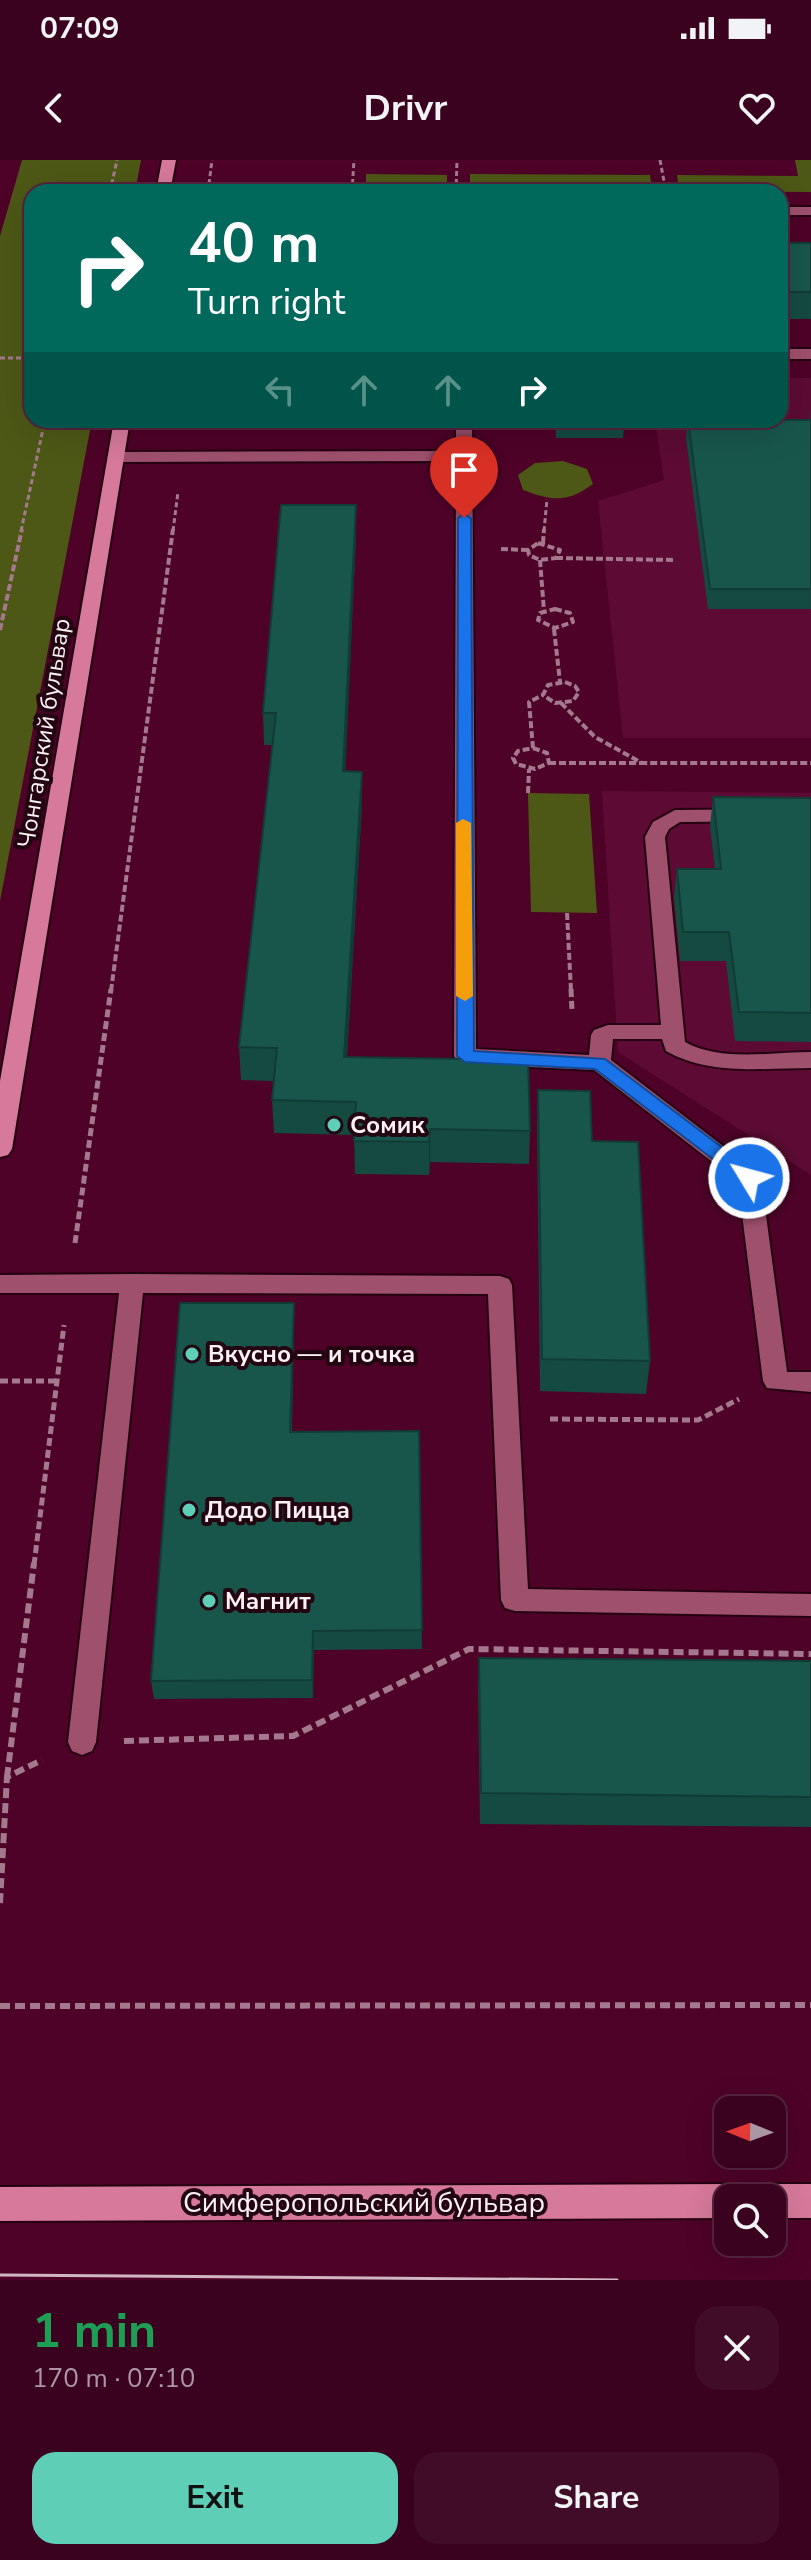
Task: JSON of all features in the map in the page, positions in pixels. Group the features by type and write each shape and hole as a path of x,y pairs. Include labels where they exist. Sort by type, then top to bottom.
{"main road":[{"path":"164,184 169,160"},
{"name":"Чонгарский бульвар","path":"0,1149 120,428"},
{"name":"Симферопольский бульвар","path":"0,2204 714,2201"},
{"path":"786,2201 811,2201"}],"street":[{"path":"788,211 811,211"},
{"path":"788,354 811,354"},
{"path":"464,428 465,1056 599,1063 749,1178 776,1381 811,1382"},
{"path":"115,457 464,456"},
{"path":"811,815 675,816 660,826 655,837 674,1046 686,1055 708,1058 811,1060"},
{"path":"599,1063 600,1041 602,1035 608,1032 672,1032"},
{"path":"82,1742 132,1283"},
{"path":"0,1284 500,1285 515,1600 811,1605"}],"path":[{"path":"112,184 117,160"},
{"path":"209,184 212,160"},
{"path":"352,184 354,160"},
{"path":"456,184 457,160"},
{"path":"660,160 664,184"},
{"path":"0,358 24,358"},
{"path":"0,630 43,428"},
{"path":"0,1903 7,1777 69,1283 142,771 182,458"},
{"path":"543,543 547,499"},
{"path":"556,558 560,550 554,545 543,543 528,550 529,555 540,560 674,560"},
{"path":"540,560 544,611 538,620 554,629 570,625 573,616 561,609 544,611"},
{"path":"554,629 560,682"},
{"path":"533,748 529,702 543,695 545,687 560,682 575,686 579,692 573,701 561,703 550,701 543,695"},
{"path":"561,703 595,737 642,763"},
{"path":"549,763 547,753 533,748 522,749 513,758 519,766 529,769 541,768 549,763 811,763"},
{"path":"528,793 529,769"},
{"path":"567,913 574,1062"},
{"path":"0,1381 58,1381"},
{"path":"506,1418 698,1420 776,1381"},
{"path":"7,1777 82,1742 293,1736 469,1649 811,1654"},
{"path":"0,2006 811,2005"}],"shaded area":[{"path":"788,378 811,378 811,738 623,738 598,501 664,480 656,428 788,428"},
{"path":"602,791 811,793 811,1175 618,1052"}],"green space":[{"path":"22,160 141,160 136,184 24,184 24,428 90,428 0,901 0,236"},
{"path":"795,160 811,160 811,192 788,192 788,184 678,184 677,175 798,176"},
{"path":"366,174 447,175 447,184 366,184"},
{"path":"470,174 650,175 651,184 470,184"},
{"path":"563,461 587,469 593,484 559,498 523,490 518,475 535,463"},
{"path":"528,793 589,794 597,913 531,912"}],"building":[{"path":"788,243 811,243 811,292 788,292"},
{"path":"788,420 811,420 811,589 710,589 689,428 788,428"},
{"path":"281,505 356,505 343,771 362,772 344,1057 528,1060 530,1131 430,1129 429,1142 354,1141 356,1102 272,1100 277,1048 239,1047 276,713 263,713"},
{"path":"713,797 811,798 811,1013 739,1012 729,932 683,932 677,869 721,869"},
{"path":"538,1090 590,1091 592,1141 638,1142 650,1361 542,1359"},
{"path":"180,1303 294,1303 290,1432 419,1431 422,1630 313,1631 312,1680 151,1681"},
{"path":"479,1658 811,1661 811,1797 481,1793"}],"tram line":[{"path":"0,2275 617,2280"}],"slow traffic":[{"path":"463,823 465,996"}],"place":[{"name":"Сомик","path":"334,1125"},
{"name":"Вкусно — и точка","path":"192,1354"},
{"name":"Додо Пицца","path":"189,1510"},
{"name":"Магнит","path":"209,1601"}],"route":[{"path":"464,518 465,1056 599,1063 749,1178"}]}
